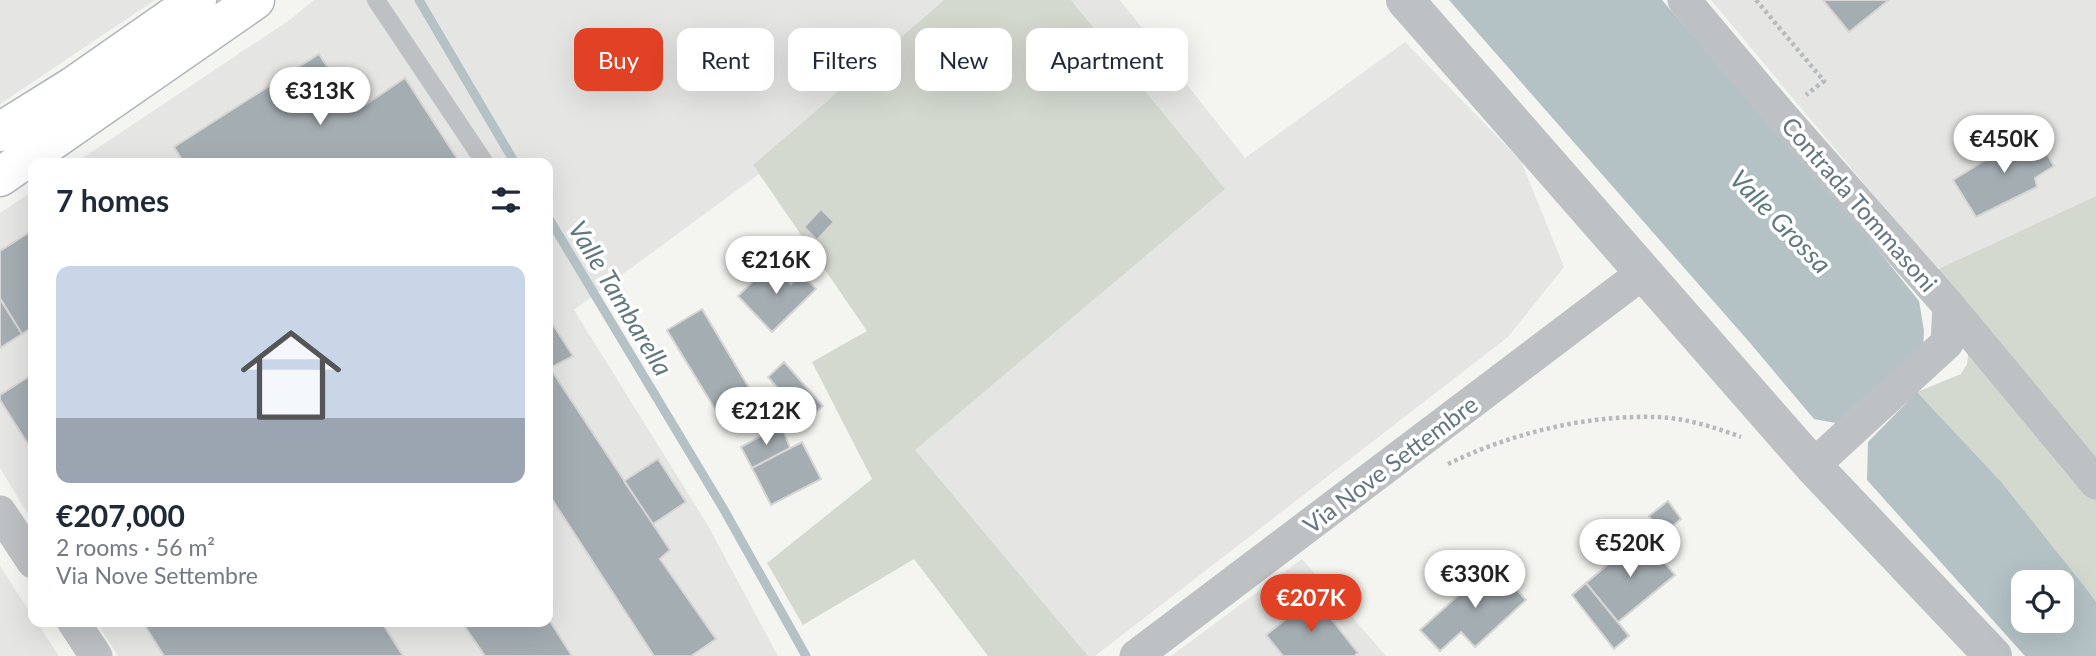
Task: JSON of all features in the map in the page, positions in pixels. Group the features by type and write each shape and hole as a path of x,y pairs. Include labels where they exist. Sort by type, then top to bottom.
{"main road":[{"path":"0,132 72,87 197,0"},
{"path":"0,177 255,0"}],"street":[{"path":"1405,0 1813,466 1993,656"},
{"name":"Contrada Tommasoni","path":"1684,0 1949,306 1947,343 1813,466"},
{"name":"Via Nove Settembre","path":"1136,656 1644,272"},
{"path":"1949,306 2096,482"},
{"path":"0,512 28,554"},
{"path":"77,627 96,656"}],"lane":[{"path":"376,0 482,158"}],"path":[{"path":"1756,0 1824,81 1780,114"},
{"path":"1441,467 1530,432 1616,419 1658,417 1694,422 1749,441"}],"shaded area":[{"path":"0,0 155,0 0,104"},
{"path":"314,0 944,0 901,37 901,28 788,28 788,91 839,91 753,165 759,174 574,310 707,524 778,656 118,656 100,627 553,627 553,158 82,158 291,19"},
{"path":"944,0 1071,0 1094,28 1026,28 1026,91 1145,91 1225,189 915,450 1088,656 988,656 914,559 803,625 767,563 872,479 812,362 867,331 753,165 839,91 901,91 901,37"},
{"path":"1071,0 1120,0 1142,28 1094,28"},
{"path":"1711,0 2096,0 2096,196 1936,270"},
{"path":"1405,42 1521,161 1564,267 1508,337 1095,656 1088,656 914,450 1224,189 1145,91 1188,91 1188,86 1245,158"},
{"path":"28,194 28,514 0,468 0,213"},
{"path":"2096,196 2096,602 2074,574 2074,570 2071,570 2002,484 1917,392 1961,374 1967,364 1971,331 1936,270"},
{"path":"1302,559 1386,656 1171,656"},
{"path":"0,566 28,609 28,627 40,627 59,656 0,656"}],"water":[{"name":"Valle Grossa","path":"1449,0 1662,0 1866,235 1919,301 1924,331 1923,348 1841,424 1814,419"},
{"path":"1917,392 2002,483 2071,570 2011,570 2011,633 2074,633 2074,573 2096,602 2096,656 2025,656 1867,480 1868,442"}],"building":[{"path":"1823,0 1889,0 1849,32"},
{"path":"319,54 356,111 405,78 457,158 181,158 174,147"},
{"path":"2033,131 2054,166 2035,178 2037,187 1976,217 1953,180"},
{"path":"821,209 834,222 817,240 804,227"},
{"path":"28,233 28,330 22,334 0,298 0,251"},
{"path":"771,264 791,284 801,273 816,289 772,332 738,296"},
{"path":"0,299 22,334 0,348"},
{"path":"702,309 752,393 718,414 667,330"},
{"path":"553,325 573,356 553,366"},
{"path":"784,362 823,406 807,421 768,377"},
{"path":"553,373 670,550 660,559 716,639 691,656 654,656 553,501"},
{"path":"28,377 28,444 0,400 0,395"},
{"path":"781,425 790,448 752,468 741,447"},
{"path":"802,442 821,479 771,505 752,468"},
{"path":"658,459 686,502 653,524 624,481"},
{"path":"1668,501 1681,519 1663,534 1649,516"},
{"path":"1642,536 1675,575 1618,622 1586,583"},
{"path":"1493,564 1526,600 1475,647 1461,632 1440,651 1420,630"},
{"path":"1586,583 1629,636 1614,649 1572,595"},
{"path":"1314,597 1358,653 1354,656 1283,656 1266,635"},
{"path":"553,626 572,656 485,656 465,627"},
{"path":"146,627 385,627 403,656 164,656"}],"waterway":[{"name":"Valle Tambarella","path":"419,0 512,158"},
{"name":"Valle Tambarella","path":"553,225 723,508 806,656"}]}
